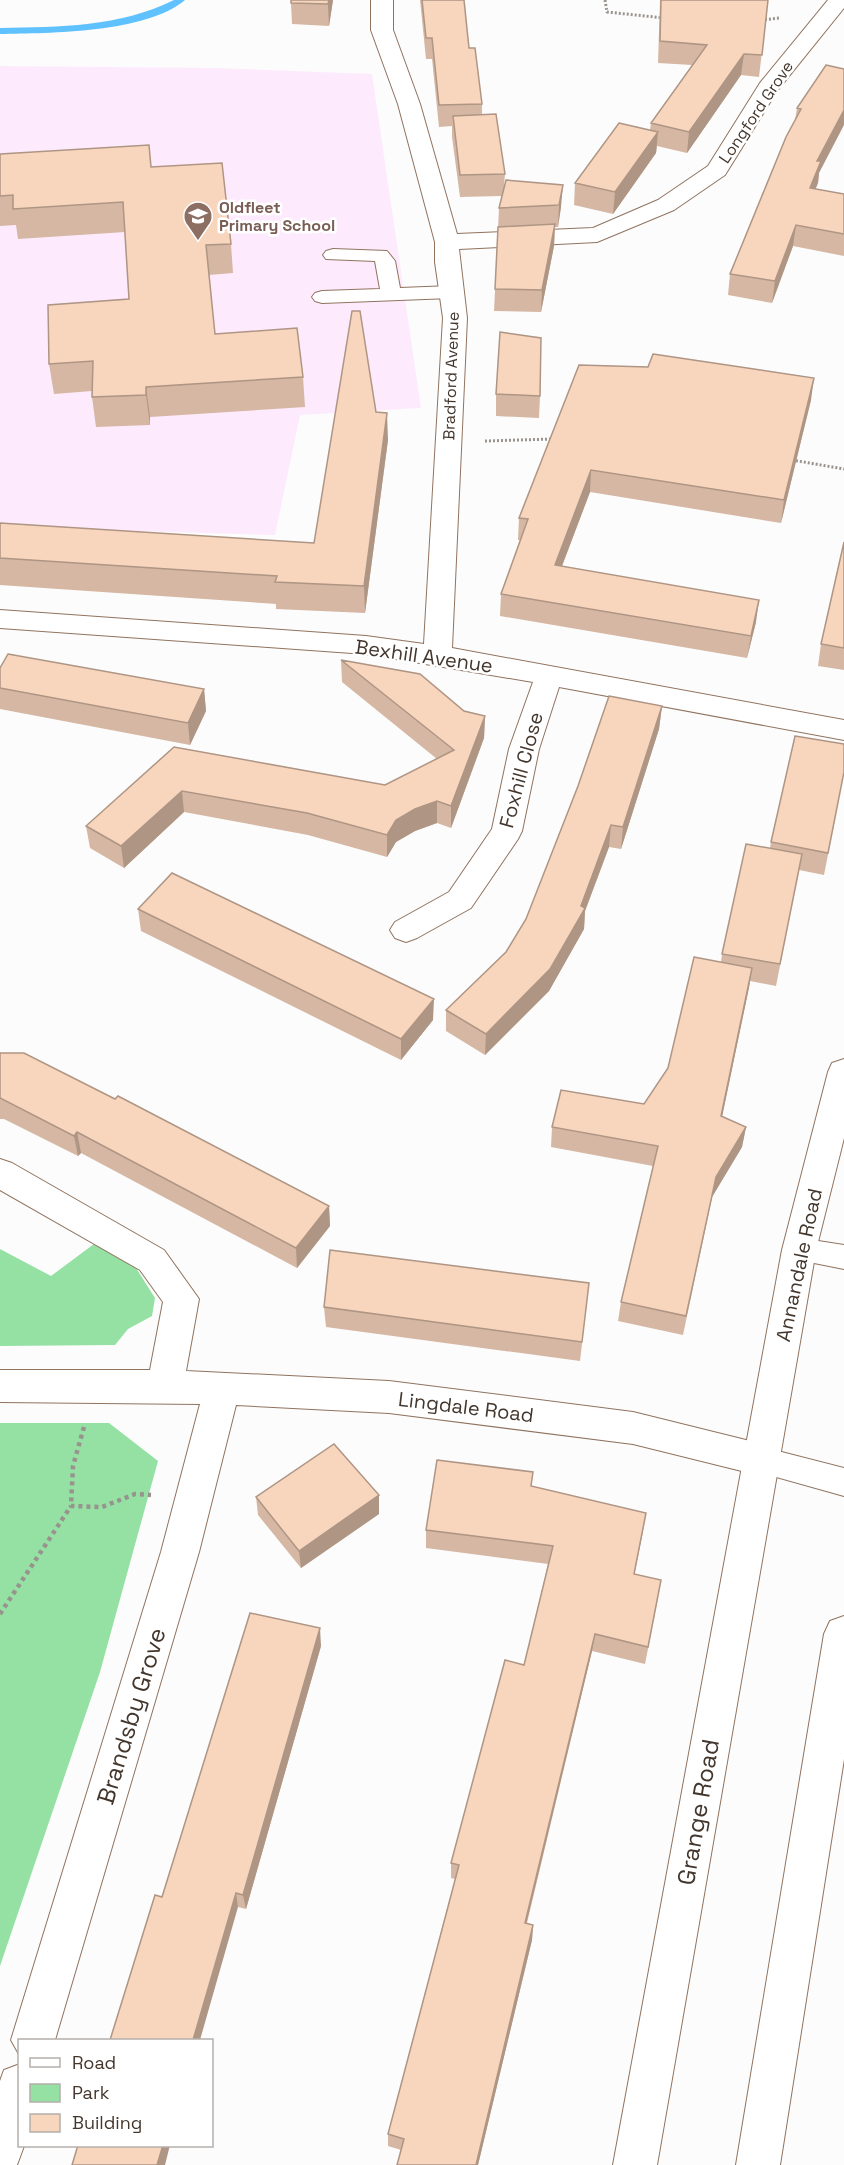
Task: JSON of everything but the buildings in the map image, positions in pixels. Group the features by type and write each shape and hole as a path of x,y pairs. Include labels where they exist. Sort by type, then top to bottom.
{"street":[{"name":"Bradford Avenue","path":"382,0 382,30 415,123 447,242 447,262 455,318 437,655"},
{"name":"Longford Grove","path":"447,242 597,235 666,205 717,170 768,88 836,13"},
{"name":"Bexhill Avenue","path":"0,619 366,645 437,655 844,730"},
{"name":"Foxhill Close","path":"406,930 460,900 507,831 524,750 549,676"},
{"name":"Annandale Road","path":"762,1460 799,1250 844,1072"},
{"path":"0,1173 152,1260 181,1299 165,1386"},
{"name":"Lingdale Road","path":"0,1386 165,1386 389,1397 622,1427 762,1460"},
{"name":"Brandsby Grove","path":"33,2039 180,1552 222,1390"},
{"name":"Grange Road","path":"635,2165 762,1460"},
{"path":"758,2165 844,1634"},
{"path":"0,2151 18,2092"}],"lane":[{"path":"333,255 380,255 385,261 391,295"},
{"path":"322,297 451,292"},
{"path":"799,1250 844,1257"},
{"path":"762,1460 844,1482"}],"path":[{"path":"605,0 607,12 664,18"},
{"path":"449,442 552,439"},
{"path":"788,459 844,469"},
{"path":"0,1614 71,1506 69,1488 72,1460 90,1411 93,1386"},
{"path":"71,1506 102,1507 135,1494 194,1499"}],"shaded area":[{"name":"Oldfleet Primary School","path":"0,66 216,68 372,74 421,408 300,415 275,535 0,527"}],"green space":[{"path":"98,1241 136,1268 155,1298 152,1316 128,1329 115,1345 0,1346 0,1249 51,1276"},
{"path":"0,1423 109,1423 158,1461 100,1672 0,1966"}],"waterway":[{"path":"0,31 93,27 139,18 181,0"}],"place":[{"name":"Oldfleet Primary School","path":"198,242"}]}
